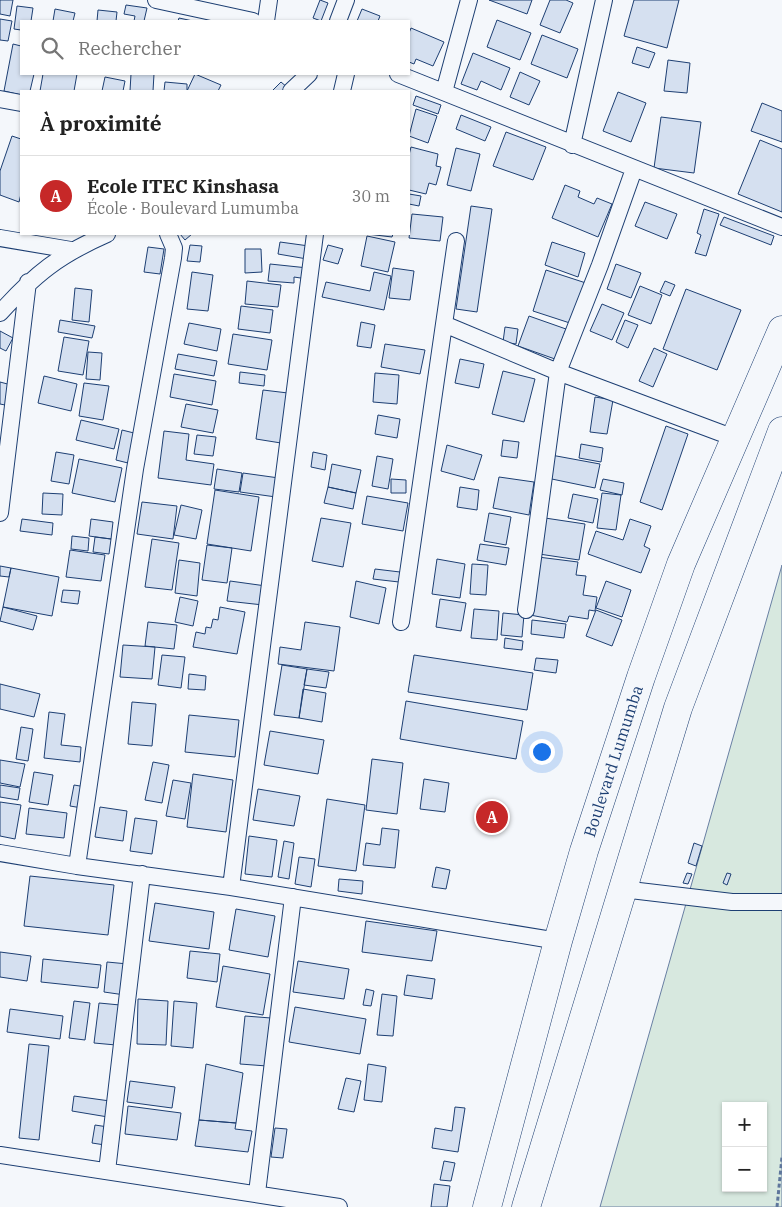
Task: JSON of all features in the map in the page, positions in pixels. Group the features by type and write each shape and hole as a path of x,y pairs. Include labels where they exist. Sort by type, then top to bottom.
{"highway":[{"name":"Boulevard Lumumba","path":"487,1207 584,851 641,677 681,564 737,439 782,330"},
{"path":"526,1207 678,708 782,431"}],"street":[{"path":"156,0 249,20"},
{"path":"266,20 269,0"},
{"path":"338,20 346,0"},
{"path":"444,92 469,0"},
{"path":"572,145 604,0"},
{"path":"292,90 308,75"},
{"path":"342,90 346,75"},
{"path":"401,75 572,145 782,227"},
{"path":"0,99 20,103"},
{"path":"526,610 558,372 600,265 634,168"},
{"path":"0,313 28,282 71,250 105,235"},
{"path":"77,866 135,469 173,258 174,248 168,235"},
{"path":"231,887 315,235"},
{"path":"0,238 71,250"},
{"path":"401,622 456,240"},
{"path":"0,513 28,282"},
{"path":"444,324 558,372 737,439"},
{"path":"0,853 77,866 231,887 558,941"},
{"path":"107,1171 142,874"},
{"path":"622,889 732,902 782,902"},
{"path":"256,1193 293,897"},
{"path":"0,1155 339,1207"}],"path":[{"path":"777,1207 782,1157"}],"shaded area":[{"path":"782,565 782,1207 600,1207"}],"building":[{"path":"0,0 13,0 10,16 0,14"},
{"path":"320,0 328,3 321,20 313,18"},
{"path":"489,0 532,0 527,14"},
{"path":"550,0 566,0 573,3 560,33 540,25"},
{"path":"634,0 679,0 667,48 624,36"},
{"path":"126,5 147,8 144,20 134,20 135,16 124,14"},
{"path":"17,6 33,8 31,20 20,20 20,30 14,29"},
{"path":"55,9 75,13 73,20 53,20"},
{"path":"362,9 380,16 378,20 357,20"},
{"path":"98,10 117,12 116,20 97,20"},
{"path":"0,19 12,21 8,41 0,40"},
{"path":"497,20 531,33 520,60 487,47"},
{"path":"411,28 444,42 433,66 416,59 414,64 410,62"},
{"path":"542,35 578,49 567,78 531,64"},
{"path":"13,44 20,46 20,75 34,75 30,90 20,90 20,95 4,91"},
{"path":"637,47 655,53 649,68 632,63"},
{"path":"473,53 510,68 501,90 481,81 477,90 461,84"},
{"path":"668,60 690,63 687,93 664,91"},
{"path":"520,72 540,81 529,105 510,97"},
{"path":"43,75 77,75 74,90 40,90"},
{"path":"131,75 154,75 153,90 130,90"},
{"path":"195,75 221,85 218,90 187,90"},
{"path":"105,77 125,81 123,90 102,90"},
{"path":"165,82 187,84 187,90 164,90"},
{"path":"281,82 288,88 286,90 273,90"},
{"path":"618,92 646,103 631,142 603,131"},
{"path":"416,96 441,105 438,114 413,105"},
{"path":"762,103 782,111 782,142 751,131"},
{"path":"416,109 437,116 428,143 410,136"},
{"path":"461,115 491,127 485,141 456,129"},
{"path":"661,117 701,122 694,173 654,168"},
{"path":"506,132 546,147 533,180 493,166"},
{"path":"12,136 20,139 19,202 0,195 0,171"},
{"path":"760,140 782,149 782,212 738,194"},
{"path":"411,147 438,154 436,166 441,167 436,185 429,183 426,194 410,190"},
{"path":"456,148 480,154 471,191 447,185"},
{"path":"565,185 580,191 578,197 594,204 597,198 612,204 598,237 552,218"},
{"path":"410,194 421,196 419,206 410,204"},
{"path":"645,202 677,214 667,239 635,226"},
{"path":"471,206 492,209 477,312 456,309"},
{"path":"704,209 719,214 706,256 695,253 701,235 697,233"},
{"path":"412,214 443,217 440,241 409,238"},
{"path":"724,217 774,236 771,245 720,225"},
{"path":"181,235 191,235 185,240"},
{"path":"375,235 393,235 392,237"},
{"path":"367,236 395,242 388,272 361,266"},
{"path":"280,242 309,246 307,259 278,254"},
{"path":"552,242 585,253 578,277 545,265"},
{"path":"190,245 202,246 200,262 187,261"},
{"path":"328,245 343,249 338,264 323,260"},
{"path":"148,247 164,249 160,274 144,272"},
{"path":"245,249 261,249 262,272 245,273"},
{"path":"270,264 308,268 307,279 294,277 294,283 268,281"},
{"path":"616,264 641,273 631,298 607,289"},
{"path":"393,268 414,271 410,300 389,298"},
{"path":"546,270 589,284 576,325 533,311"},
{"path":"192,272 213,275 208,311 187,309"},
{"path":"374,272 391,276 384,310 322,297 326,282 370,291"},
{"path":"247,281 281,285 278,307 245,304"},
{"path":"665,281 675,285 670,296 660,292"},
{"path":"640,286 662,295 651,324 628,315"},
{"path":"75,288 92,290 89,322 72,320"},
{"path":"686,289 741,310 717,370 663,349"},
{"path":"602,304 624,313 612,340 590,331"},
{"path":"241,306 273,310 270,333 238,329"},
{"path":"529,316 566,329 555,359 518,346"},
{"path":"60,320 95,326 92,338 58,332"},
{"path":"625,320 638,325 628,348 616,342"},
{"path":"361,322 375,325 371,348 357,346"},
{"path":"189,323 221,329 217,351 184,344"},
{"path":"505,327 518,329 516,344 503,342"},
{"path":"0,331 13,338 6,351 0,348"},
{"path":"233,334 272,340 267,370 228,364"},
{"path":"64,337 89,341 83,375 58,371"},
{"path":"385,344 425,350 420,374 381,367"},
{"path":"654,348 667,354 653,387 639,381"},
{"path":"88,352 102,353 100,380 86,379"},
{"path":"178,354 217,361 214,376 175,369"},
{"path":"460,359 484,364 479,388 455,383"},
{"path":"503,371 535,379 524,422 492,414"},
{"path":"240,372 265,375 264,386 239,383"},
{"path":"375,373 399,375 397,404 373,402"},
{"path":"174,374 216,381 212,405 170,397"},
{"path":"44,376 77,384 71,411 38,403"},
{"path":"0,382 15,386 10,406 0,404"},
{"path":"84,383 109,386 103,420 79,416"},
{"path":"263,390 288,393 281,443 256,439"},
{"path":"595,397 613,400 607,434 590,432"},
{"path":"186,404 218,410 213,433 181,427"},
{"path":"378,415 400,419 397,438 375,434"},
{"path":"81,420 119,429 114,449 76,440"},
{"path":"666,426 688,434 662,510 640,502"},
{"path":"122,430 134,433 128,463 116,460"},
{"path":"164,431 189,434 186,460 214,464 211,485 158,478"},
{"path":"197,435 216,437 213,456 194,454"},
{"path":"503,440 519,442 517,458 501,456"},
{"path":"581,444 603,448 601,462 579,458"},
{"path":"447,445 482,455 474,480 441,471"},
{"path":"56,452 74,455 69,484 51,481"},
{"path":"313,452 327,455 325,470 311,467"},
{"path":"551,455 600,464 595,488 547,478"},
{"path":"377,456 393,459 388,489 372,486"},
{"path":"79,459 122,468 115,502 72,493"},
{"path":"332,464 361,470 356,493 328,487"},
{"path":"217,469 242,473 239,492 214,489"},
{"path":"243,473 279,478 276,497 240,492"},
{"path":"499,477 534,482 529,515 493,508"},
{"path":"391,479 406,480 406,493 391,493"},
{"path":"603,479 624,483 622,495 600,490"},
{"path":"328,487 356,493 353,509 324,503"},
{"path":"460,487 479,490 477,510 457,507"},
{"path":"215,490 259,497 251,551 207,544"},
{"path":"43,493 63,494 62,515 42,514"},
{"path":"602,493 621,495 616,530 597,528"},
{"path":"573,494 598,499 593,523 568,518"},
{"path":"367,496 408,503 403,531 362,524"},
{"path":"142,502 177,506 173,539 137,534"},
{"path":"181,505 202,510 196,539 174,535"},
{"path":"489,513 511,517 506,545 484,541"},
{"path":"321,518 351,523 343,567 312,561"},
{"path":"545,518 585,524 579,560 539,554"},
{"path":"22,519 53,523 52,535 20,531"},
{"path":"91,519 113,522 111,539 89,536"},
{"path":"630,519 651,526 644,546 650,549 641,573 588,554 596,531 623,540"},
{"path":"72,536 89,538 88,551 71,549"},
{"path":"95,537 111,539 109,554 93,552"},
{"path":"152,539 179,543 172,590 145,587"},
{"path":"480,544 509,548 506,565 477,560"},
{"path":"207,545 232,548 227,583 202,580"},
{"path":"70,550 105,555 101,581 66,577"},
{"path":"538,557 578,562 576,575 586,576 583,595 597,597 595,611 589,610 588,619 569,616 567,622 530,615"},
{"path":"437,559 465,564 460,598 432,594"},
{"path":"179,560 200,563 197,596 175,593"},
{"path":"472,564 488,565 486,595 470,594"},
{"path":"0,566 11,568 9,577 0,576"},
{"path":"11,568 59,577 52,616 3,607"},
{"path":"375,569 400,572 399,582 373,579"},
{"path":"230,581 266,586 263,605 227,601"},
{"path":"356,581 386,588 379,624 350,617"},
{"path":"606,581 631,590 622,617 596,608"},
{"path":"63,590 80,591 78,604 61,602"},
{"path":"180,597 198,601 193,626 175,622"},
{"path":"440,599 466,603 461,631 436,627"},
{"path":"3,607 37,616 33,630 0,621"},
{"path":"220,607 245,612 237,654 193,647 196,632 205,634 206,627 211,628 213,619 218,620"},
{"path":"474,609 499,611 497,640 471,638"},
{"path":"596,610 622,620 612,646 586,636"},
{"path":"503,613 524,615 522,637 501,635"},
{"path":"532,620 566,624 564,638 531,634"},
{"path":"148,622 177,625 174,649 145,646"},
{"path":"305,622 340,627 334,671 278,664 280,647 301,650"},
{"path":"505,638 523,641 522,650 504,648"},
{"path":"123,645 155,647 152,679 120,677"},
{"path":"162,655 185,657 181,688 158,685"},
{"path":"414,655 533,673 527,710 408,692"},
{"path":"536,658 558,660 556,673 534,670"},
{"path":"282,665 307,669 299,718 274,715"},
{"path":"307,669 329,672 326,688 304,685"},
{"path":"189,674 206,676 205,690 188,689"},
{"path":"0,684 40,694 34,717 0,709"},
{"path":"303,689 326,693 322,722 299,718"},
{"path":"406,701 523,721 516,759 400,739"},
{"path":"132,702 156,704 152,746 128,744"},
{"path":"49,712 65,714 61,745 81,747 80,762 44,758"},
{"path":"189,715 239,720 235,757 185,752"},
{"path":"21,727 33,729 28,761 16,759"},
{"path":"270,731 324,740 318,774 264,765"},
{"path":"372,759 403,763 397,814 366,810"},
{"path":"0,760 25,764 20,787 0,783"},
{"path":"153,762 169,765 162,803 145,800"},
{"path":"34,772 53,775 48,805 29,802"},
{"path":"193,774 233,780 226,832 187,827"},
{"path":"424,779 449,783 445,812 420,809"},
{"path":"173,780 191,783 185,819 166,816"},
{"path":"0,785 20,788 18,800 0,797"},
{"path":"74,785 86,787 82,808 70,806"},
{"path":"258,789 300,796 294,826 253,820"},
{"path":"327,799 365,805 356,871 318,866"},
{"path":"0,802 21,805 15,839 0,836"},
{"path":"100,807 127,811 123,841 95,837"},
{"path":"29,808 67,813 64,838 26,834"},
{"path":"135,818 157,821 152,854 130,851"},
{"path":"382,828 399,830 395,868 363,865 366,843 380,845"},
{"path":"249,836 277,840 272,877 245,874"},
{"path":"284,841 294,843 289,879 278,877"},
{"path":"694,843 702,846 696,866 688,863"},
{"path":"299,857 315,859 311,887 295,884"},
{"path":"436,867 450,870 446,889 432,887"},
{"path":"687,873 692,874 688,884 683,883"},
{"path":"727,873 731,874 727,885 723,883"},
{"path":"30,876 114,885 108,935 24,926"},
{"path":"339,879 363,881 362,894 338,891"},
{"path":"155,903 214,912 209,949 149,941"},
{"path":"236,909 275,916 268,957 229,950"},
{"path":"366,921 437,931 432,961 362,952"},
{"path":"190,951 220,954 217,982 187,978"},
{"path":"0,952 31,956 27,981 0,977"},
{"path":"43,959 101,965 98,988 41,982"},
{"path":"298,961 349,969 344,999 293,992"},
{"path":"107,962 128,964 125,995 104,992"},
{"path":"223,966 270,974 263,1015 216,1007"},
{"path":"407,975 435,979 432,999 404,995"},
{"path":"366,989 374,991 371,1006 363,1005"},
{"path":"382,994 397,996 393,1036 377,1035"},
{"path":"138,999 168,1001 166,1045 137,1044"},
{"path":"74,1001 90,1003 85,1040 69,1038"},
{"path":"174,1001 197,1003 193,1048 171,1046"},
{"path":"99,1003 120,1005 116,1045 94,1043"},
{"path":"295,1007 366,1019 360,1054 289,1042"},
{"path":"10,1009 63,1016 60,1039 7,1032"},
{"path":"245,1016 271,1018 267,1066 240,1064"},
{"path":"29,1044 49,1046 39,1140 19,1138"},
{"path":"206,1064 243,1073 236,1123 199,1120"},
{"path":"368,1064 386,1067 382,1102 364,1100"},
{"path":"346,1078 361,1081 354,1112 338,1109"},
{"path":"130,1081 175,1087 172,1108 127,1102"},
{"path":"74,1096 110,1101 108,1117 72,1111"},
{"path":"128,1106 181,1113 177,1140 125,1134"},
{"path":"455,1107 465,1108 458,1152 432,1148 435,1128 452,1131"},
{"path":"199,1120 236,1123 235,1129 252,1131 248,1152 195,1146"},
{"path":"95,1125 108,1127 105,1145 92,1143"},
{"path":"275,1128 287,1129 283,1158 271,1157"},
{"path":"444,1161 455,1163 451,1181 440,1180"},
{"path":"434,1184 450,1186 447,1207 431,1207"}],"place":[{"name":"Ecole ITEC Kinshasa","path":"492,817"}]}
